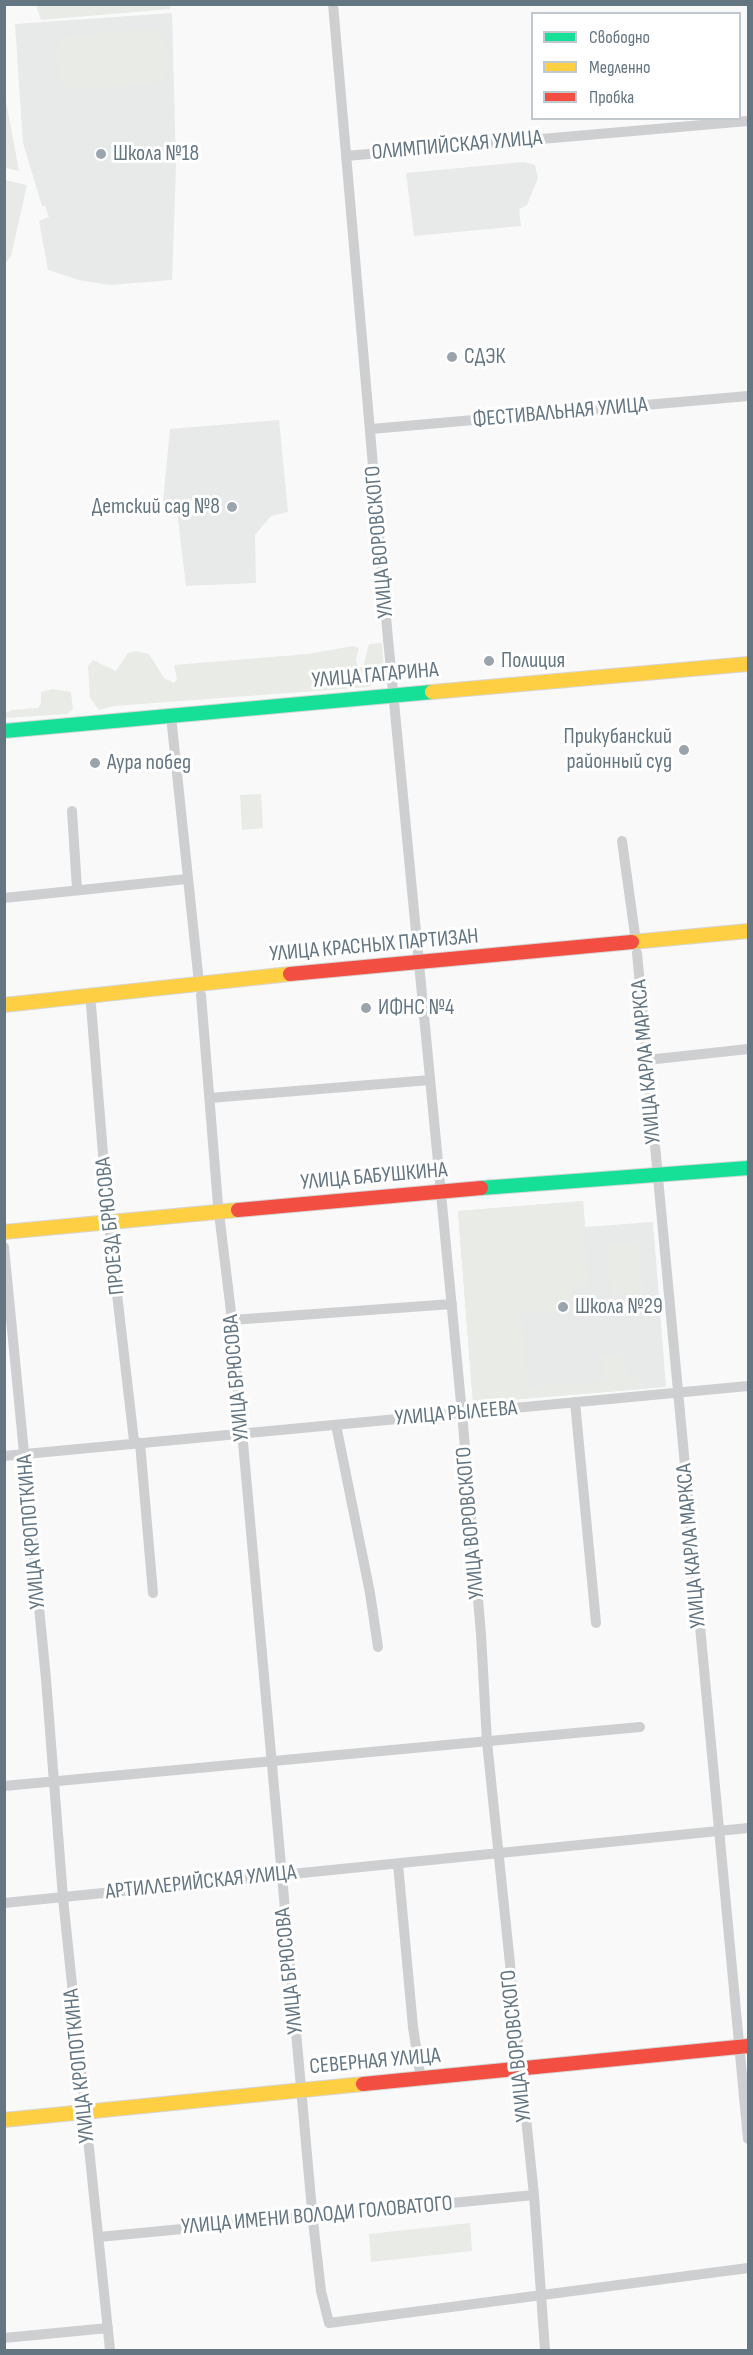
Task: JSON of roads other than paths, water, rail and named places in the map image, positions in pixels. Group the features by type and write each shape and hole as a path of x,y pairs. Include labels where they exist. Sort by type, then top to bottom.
{"main road":[{"name":"УЛИЦА ГАГАРИНА","path":"4,732 748,664"},
{"name":"УЛИЦА КРАСНЫХ ПАРТИЗАН","path":"637,948 748,931"},
{"name":"УЛИЦА КРАСНЫХ ПАРТИЗАН","path":"4,1005 637,948 748,943"},
{"name":"УЛИЦА КРАСНЫХ ПАРТИЗАН","path":"4,1014 91,1005 200,989"},
{"name":"УЛИЦА БАБУШКИНА","path":"4,1232 441,1192 748,1168"},
{"name":"СЕВЕРНАЯ УЛИЦА","path":"4,2120 744,2047"}],"street":[{"name":"УЛИЦА ВОРОВСКОГО","path":"333,4 419,969 462,1413 481,1634 487,1742 519,2070 534,2195 545,2350"},
{"name":"ОЛИМПИЙСКАЯ УЛИЦА","path":"346,156 748,121"},
{"name":"ФЕСТИВАЛЬНАЯ УЛИЦА","path":"370,429 748,396"},
{"name":"УЛИЦА БРЮСОВА","path":"171,716 200,989 219,1212 232,1320 273,1762 281,1875 321,2290 329,2323 541,2295"},
{"path":"72,811 77,889"},
{"name":"УЛИЦА КАРЛА МАРКСА","path":"621,841 637,948 719,1831 744,2047 748,2139"},
{"path":"4,898 187,879"},
{"name":"ПРОЕЗД БРЮСОВА","path":"91,1005 109,1223 134,1442 140,1443"},
{"path":"646,1060 748,1049"},
{"path":"210,1098 430,1080"},
{"name":"УЛИЦА КРОПОТКИНА","path":"4,1247 46,1679 52,1782 63,1898 110,2350"},
{"path":"232,1320 452,1304"},
{"name":"УЛИЦА РЫЛЕЕВА","path":"4,1456 748,1386"},
{"path":"575,1402 596,1623"},
{"path":"336,1425 370,1593 378,1647"},
{"path":"140,1443 153,1593"},
{"path":"4,1786 640,1727"},
{"name":"АРТИЛЛЕРИЙСКАЯ УЛИЦА","path":"4,1903 748,1828"},
{"path":"398,1864 413,2027 421,2080"},
{"name":"УЛИЦА ИМЕНИ ВОЛОДИ ГОЛОВАТОГО","path":"99,2237 534,2195"},
{"path":"541,2295 748,2268"},
{"path":"4,2338 108,2328"}],"place":[{"name":"Школа №18","path":"101,154"},
{"name":"СДЭК","path":"452,357"},
{"name":"Детский сад №8","path":"232,507"},
{"name":"Полиция","path":"489,661"},
{"name":"Прикубанский районный суд","path":"684,750"},
{"name":"Аура побед","path":"95,763"},
{"name":"ИФНС №4","path":"366,1008"},
{"name":"Школа №29","path":"563,1307"}]}
